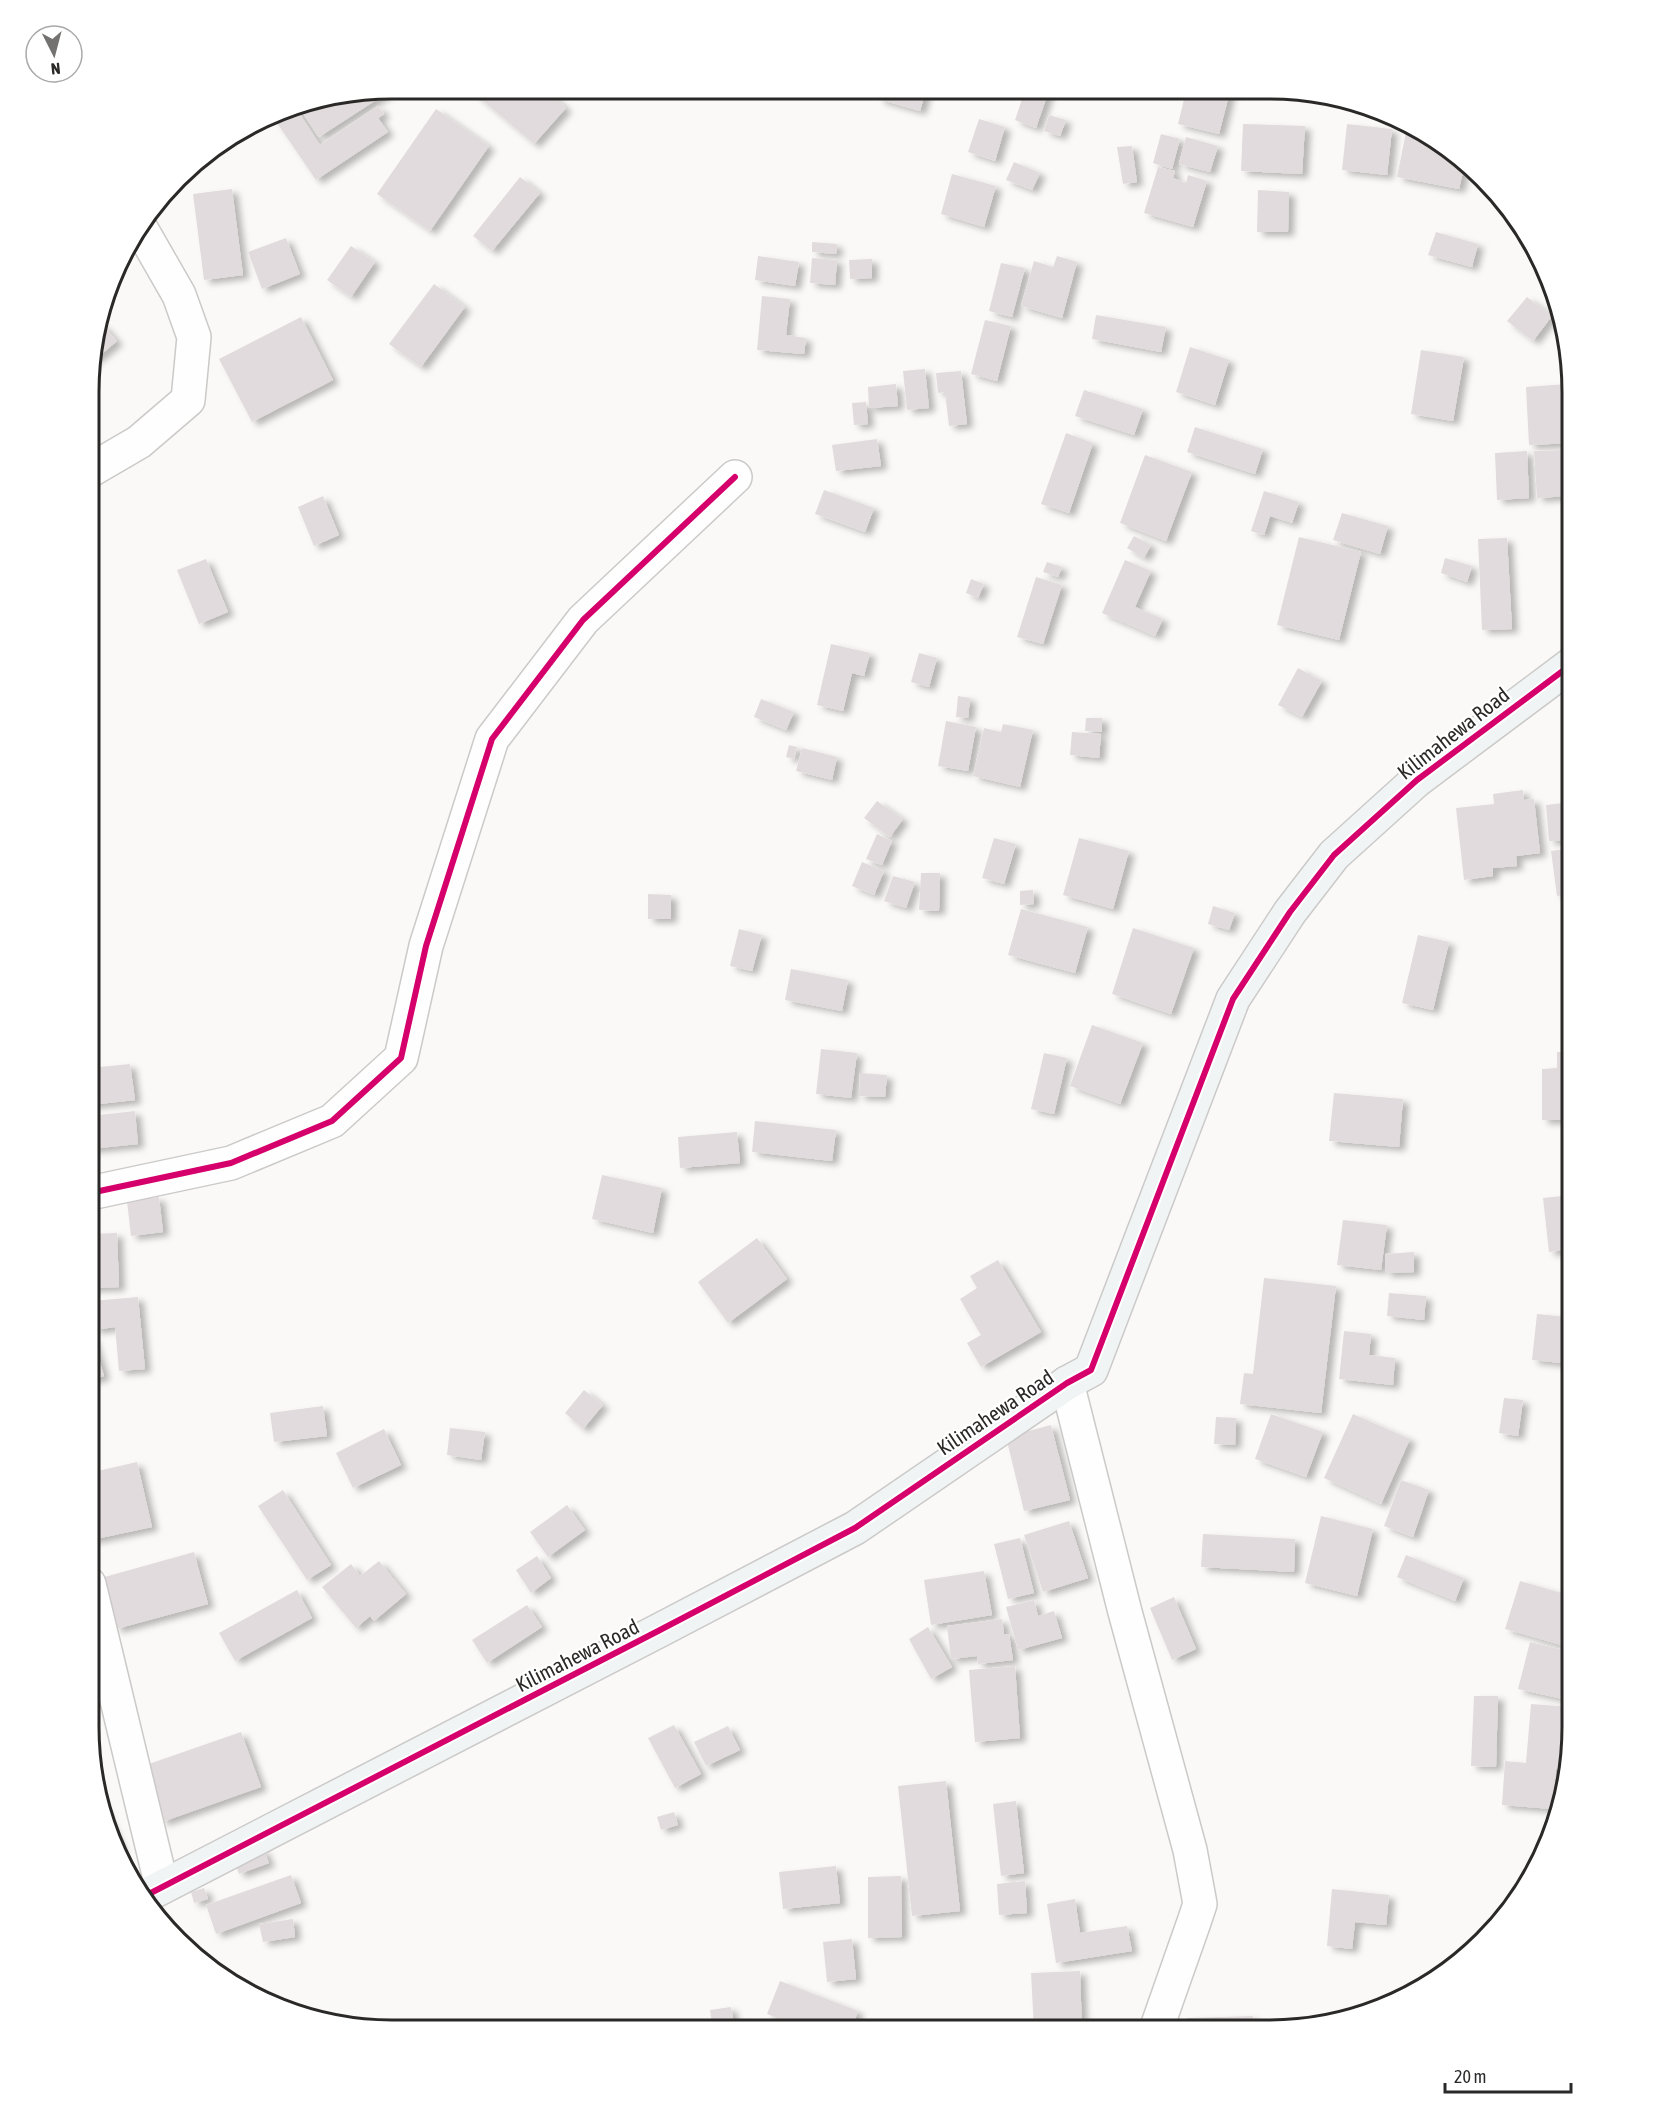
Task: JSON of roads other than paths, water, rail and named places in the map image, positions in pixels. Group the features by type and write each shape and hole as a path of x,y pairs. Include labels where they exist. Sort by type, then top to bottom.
{"street":[{"path":"99,465 139,442 188,400 194,337 180,295 144,235"},
{"path":"99,1191 231,1162 332,1121 401,1058 426,946 492,738 583,620 735,477"},
{"name":"Kilimahewa Road","path":"152,1892 855,1528 1067,1383 1091,1370 1233,999 1290,912 1334,855 1417,780 1562,671"},
{"path":"1067,1383 1128,1624 1190,1850 1198,1889 1200,1904 1160,2020"},
{"path":"99,1633 152,1892"}]}
